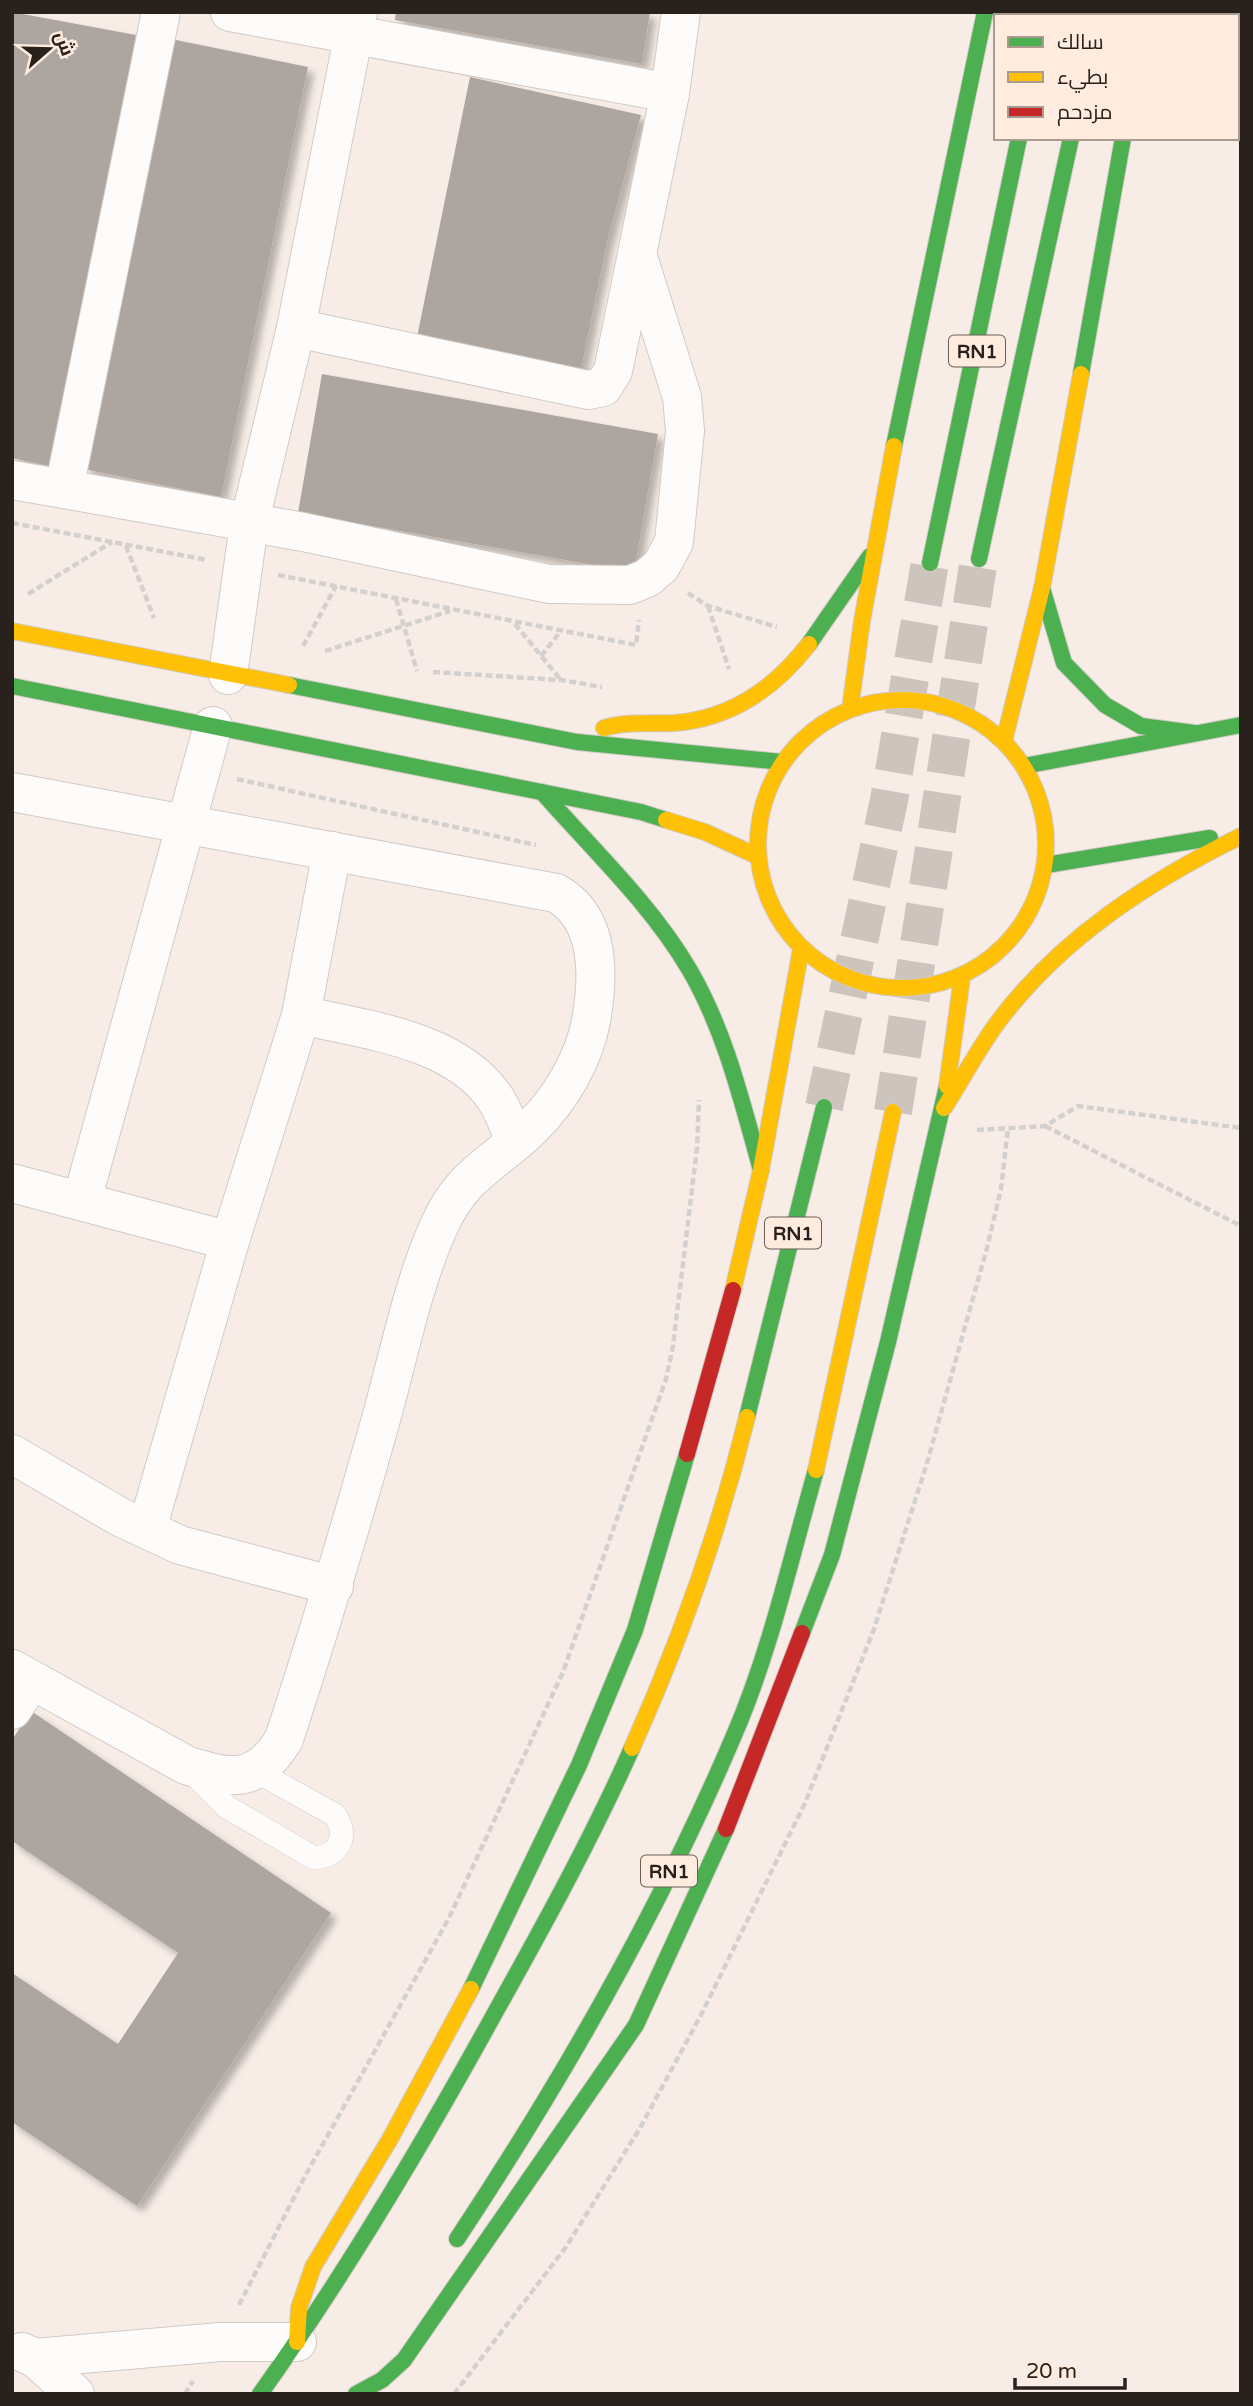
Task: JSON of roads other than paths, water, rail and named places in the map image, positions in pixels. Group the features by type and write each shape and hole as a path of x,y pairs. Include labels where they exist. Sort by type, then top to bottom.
{"main road":[{"path":"850,709 870,556 915,359 985,12"},
{"name":"RN1","path":"930,563 993,274 1019,140"},
{"name":"RN1","path":"979,559 1071,140"},
{"path":"1004,741 1042,588 1123,140"},
{"path":"577,742 617,724 698,720 742,705 782,676 806,650 870,556"},
{"path":"1042,588 1064,663 1105,705 1141,726 1194,733"},
{"path":"12,631 577,742 782,762"},
{"path":"12,686 542,792 681,823 757,856"},
{"path":"890,699 932,702 970,716 1004,741 1024,766 1039,796 1044,819 1046,865 1031,912 1002,951 961,978 905,991 849,981 801,949 770,907 757,856 761,807 782,762 812,730 850,709 890,699"},
{"path":"1024,766 1241,724"},
{"path":"542,792 638,897 690,971 717,1027 736,1079 761,1170"},
{"path":"1046,865 1241,834"},
{"path":"944,1108 998,1022 1068,945 1108,912 1176,867 1241,834"},
{"path":"298,2342 299,2308 313,2267 390,2139 481,1971 579,1765 635,1630 723,1334 761,1170 801,949"},
{"path":"354,2394 382,2380 404,2360 636,2025 730,1819 832,1555 888,1342 944,1108 961,978"},
{"name":"RN1","path":"260,2394 298,2342 438,2116 556,1903 622,1771 665,1675 728,1495 824,1107"},
{"name":"RN1","path":"452,2248 518,2147 635,1943 736,1732 776,1613 821,1451 893,1112"},
{"path":"354,2394 367,2371"}],"street":[{"path":"64,489 161,12"},
{"path":"230,12 356,23 670,93"},
{"path":"296,328 595,390 608,381 670,93 681,12"},
{"path":"228,675 249,524 296,328 356,23"},
{"path":"12,480 303,532 550,584 630,585 655,571 668,555 674,542 685,431 682,397 637,254"},
{"path":"82,1200 214,726"},
{"path":"12,792 556,893 578,911 592,936 596,954 591,1021 583,1049 559,1093 547,1111 515,1142 470,1178 452,1201 426,1258 334,1586 284,1739 277,1751 256,1771 242,1776 227,1776 186,1765 19,1686"},
{"path":"147,1530 230,1241 302,1015 332,851"},
{"path":"302,1015 395,1038 439,1053 468,1069 495,1097 515,1142"},
{"path":"12,1183 230,1241"},
{"path":"12,1454 50,1478 180,1545 334,1586"},
{"path":"24,2353 220,2342 298,2342"},
{"path":"24,2353 75,2394"}],"lane":[{"path":"186,1765 227,1807 314,1858 327,1857 337,1850 343,1838 342,1825 335,1815 256,1771"}],"tunnel":[{"path":"893,1112 979,559"},
{"path":"824,1107 889,800 930,563"}]}
